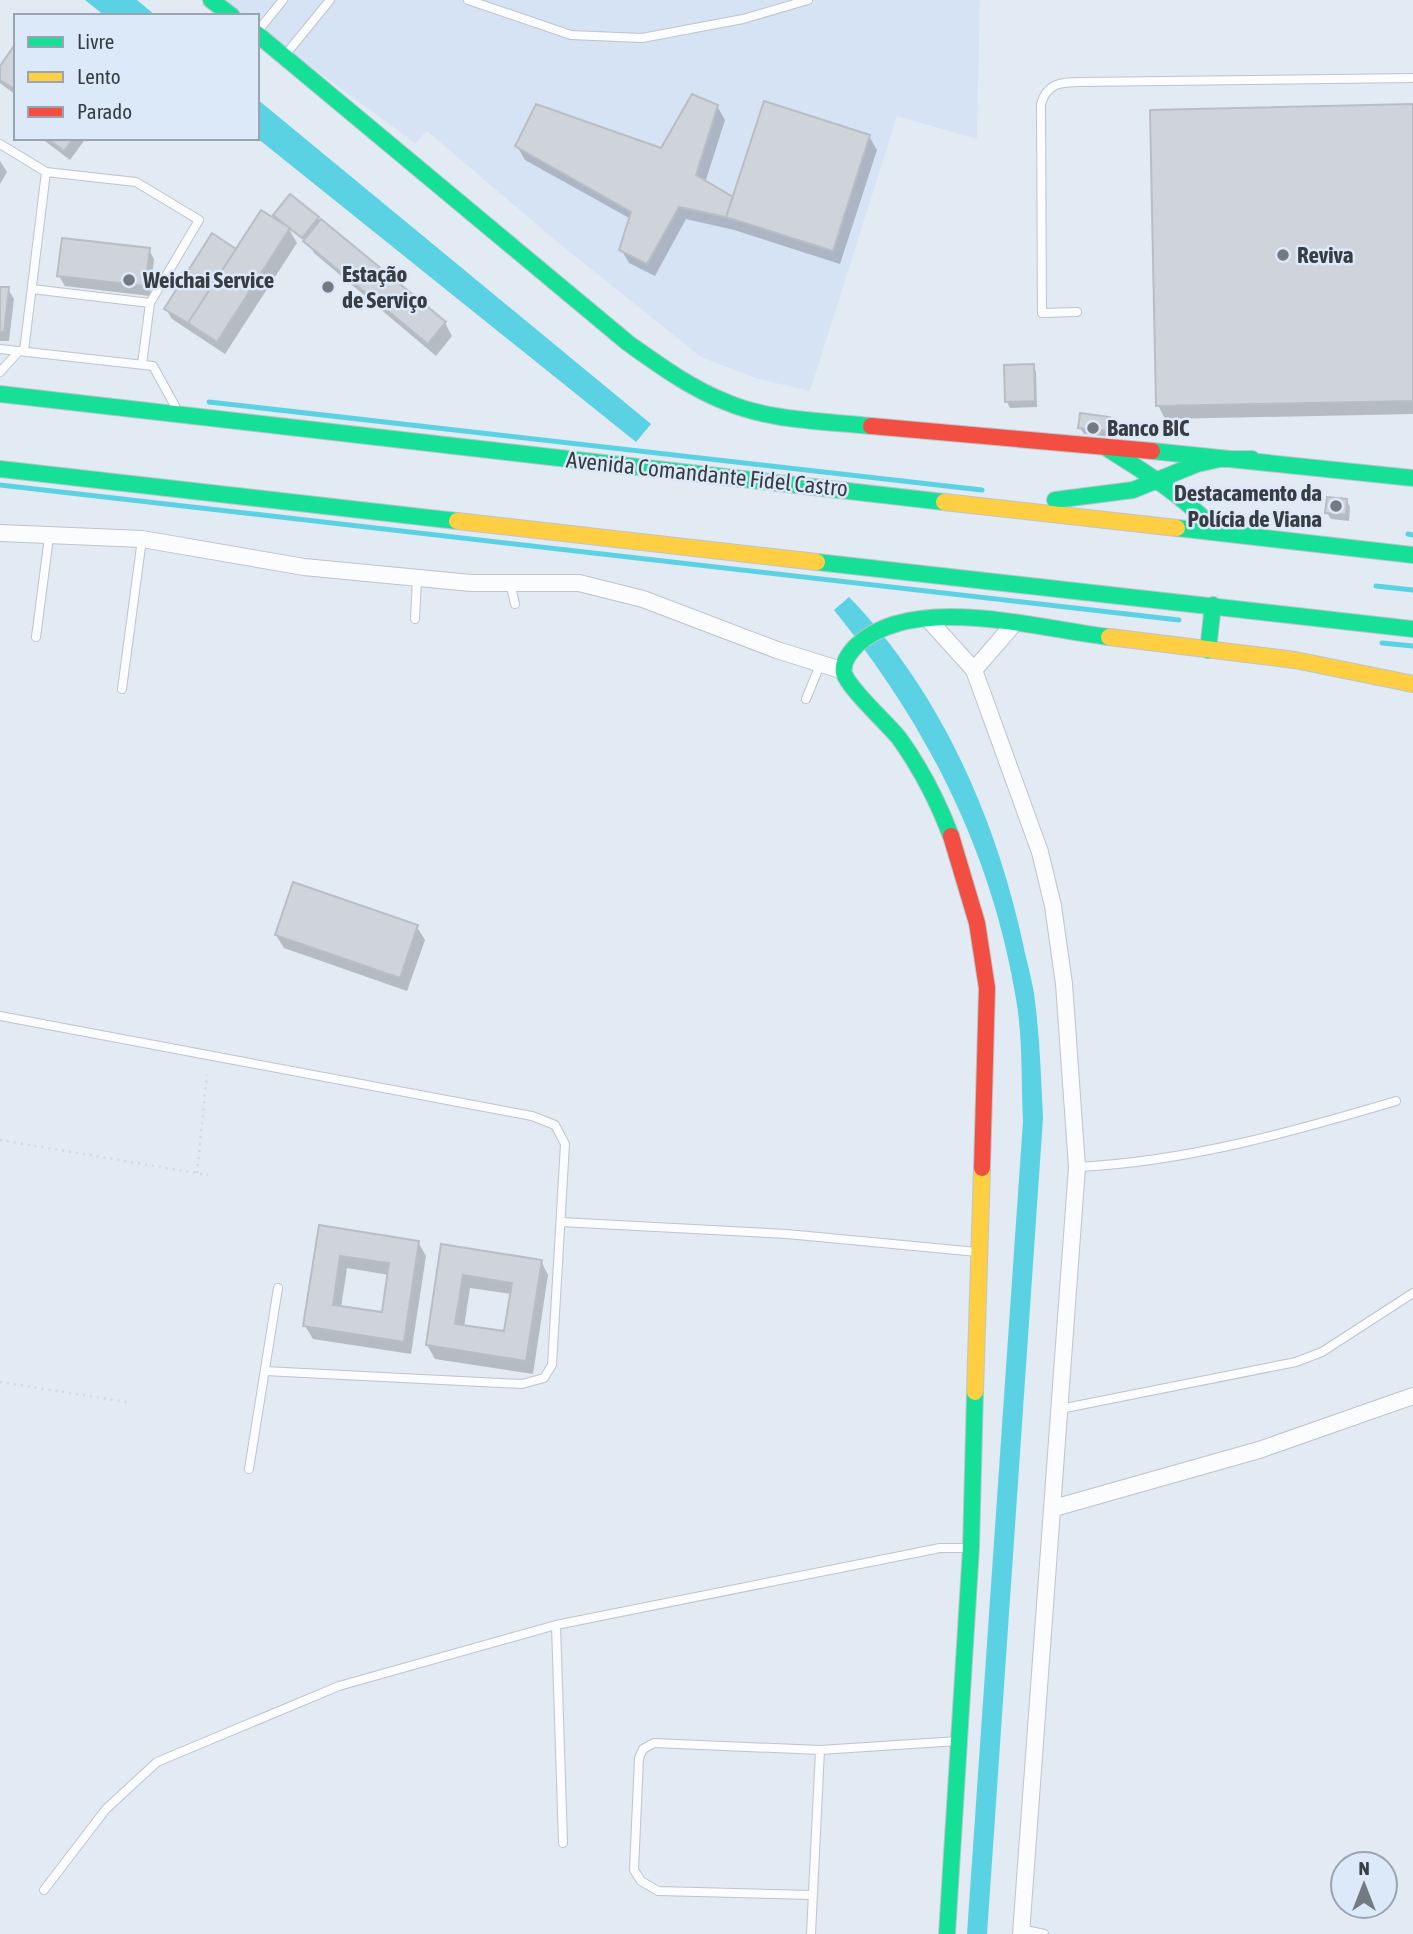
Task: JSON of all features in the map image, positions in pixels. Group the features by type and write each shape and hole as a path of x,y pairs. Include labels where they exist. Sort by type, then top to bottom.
{"main road":[{"path":"211,0 229,14"},
{"path":"259,35 628,343 680,379 727,402 774,415 1108,449 1252,459 1413,478"},
{"name":"Avenida Comandante Fidel Castro","path":"0,394 964,501 1413,555"},
{"path":"1108,449 1158,480 1197,510 1217,532"},
{"path":"964,501 1035,501 1106,495 1133,490 1197,464 1220,459 1252,459"},
{"path":"1197,510 1193,499 1195,478 1208,465 1220,459"},
{"path":"0,469 1413,629"},
{"path":"1208,650 1213,605"},
{"path":"947,1934 971,1548 987,988 975,910 967,880 924,775 900,738 844,671 851,651 883,626 927,618 1013,625 1280,658 1413,684"}],"street":[{"path":"0,533 142,539 304,567 417,578 510,583 579,583 643,598 820,665 844,671"},
{"path":"927,618 974,670 1040,852 1053,906 1064,984 1077,1167 1021,1931"},
{"path":"974,670 1013,625"},
{"path":"1054,1508 1259,1450 1413,1396"}],"lane":[{"path":"259,30 283,0"},
{"path":"284,57 330,0"},
{"path":"468,0 571,35 642,38 743,19 808,0"},
{"path":"1077,312 1042,313 1041,104 1045,92 1054,85 1081,82 1413,78"},
{"path":"0,144 46,173 136,182 199,220 150,303 142,364"},
{"path":"0,372 22,351 46,173"},
{"path":"32,289 150,303"},
{"path":"0,349 153,366 179,415"},
{"path":"36,637 48,537"},
{"path":"122,689 142,539"},
{"path":"415,619 417,578"},
{"path":"510,583 515,604"},
{"path":"806,699 820,665"},
{"path":"0,1016 532,1116 555,1125 565,1144 552,1365 544,1378 522,1384 265,1371"},
{"path":"1077,1167 1111,1165 1277,1136 1396,1101"},
{"path":"561,1222 787,1234 981,1252"},
{"path":"248,1469 278,1287"},
{"path":"1060,1409 1296,1362 1322,1352 1413,1293"},
{"path":"44,1890 106,1809 157,1762 339,1686 556,1625 940,1548 971,1548"},
{"path":"556,1625 563,1843"},
{"path":"813,1895 657,1891 641,1881 634,1870 639,1758 642,1749 653,1743 820,1750 961,1741"},
{"path":"811,1934 820,1750"},
{"path":"1021,1931 1044,1934"}],"path":[{"path":"197,1173 207,1074"},
{"path":"0,1140 208,1175"},
{"path":"0,1382 127,1402"}],"shaded area":[{"path":"221,0 980,0 977,139 897,116 810,391 755,378 701,357 561,245 427,131 415,143 259,28 259,14 239,14"}],"water":[{"path":"85,0 137,0 154,14 102,14"},
{"path":"259,101 651,424 636,442 259,140"},
{"path":"849,597 911,673 960,758 980,804 1012,897 1037,1016 1043,1118 987,1934 967,1934 1023,1121 1018,1014 1005,945 991,892 972,842 951,792 926,745 868,654 834,610"}],"building":[{"path":"14,46 14,89 0,80 0,66"},
{"path":"692,94 718,105 696,175 733,197 726,217 679,207 647,264 619,250 631,212 515,146 536,104 661,148"},
{"path":"764,101 870,135 833,251 726,217"},
{"name":"Reviva","path":"1413,104 1413,401 1156,406 1150,110"},
{"path":"50,140 72,140 64,151"},
{"path":"290,194 319,217 302,238 273,215"},
{"path":"261,210 290,228 217,342 188,323"},
{"path":"321,219 446,322 428,344 303,241"},
{"path":"212,233 236,249 188,323 164,309"},
{"path":"62,238 150,248 145,286 57,276"},
{"path":"0,287 9,287 4,332 0,332"},
{"path":"1034,364 1035,401 1005,402 1004,365"},
{"path":"1080,413 1110,417 1109,431 1078,428"},
{"name":"Destacamento da Polícia de Viana","path":"1327,497 1347,499 1346,515 1325,513"},
{"path":"293,882 418,925 400,978 275,935"},
{"path":"319,1225 419,1241 404,1342 303,1326","holes":["340,1256 389,1263 382,1312 333,1305"]},
{"path":"441,1244 542,1260 526,1361 426,1345","holes":["463,1275 512,1283 504,1331 455,1324"]}],"waterway":[{"path":"209,402 982,490"},
{"path":"0,485 1179,620"},
{"path":"1408,534 1413,535"},
{"path":"1376,586 1413,590"},
{"path":"1382,643 1413,646"}],"traffic: fast":[{"path":"211,0 229,14"},
{"path":"259,36 628,343 675,376 713,396 761,413 871,426"},
{"path":"0,394 944,502"},
{"path":"1108,449 1179,497 1217,532"},
{"path":"1152,451 1413,478"},
{"path":"1055,500 1133,490 1197,464 1220,459 1252,459"},
{"path":"0,469 457,521"},
{"path":"1177,528 1413,555"},
{"path":"817,562 1413,629"},
{"path":"1208,650 1213,605"},
{"path":"951,836 928,785 907,749 847,679 844,665 852,651 881,629 911,620 943,617 1014,622 1109,637"},
{"path":"947,1934 971,1548 975,1392"}],"traffic: slow":[{"path":"944,502 1177,528"},
{"path":"457,521 817,562"},
{"path":"1109,637 1295,660 1413,684"},
{"path":"975,1392 982,1168"}],"traffic: jam":[{"path":"871,426 1152,451"},
{"path":"951,836 977,923 987,988 982,1168"}],"place":[{"name":"Reviva","path":"1283,255"},
{"name":"Weichai Service","path":"129,280"},
{"name":"Estação de Serviço","path":"328,287"},
{"name":"Banco BIC","path":"1093,428"},
{"name":"Destacamento da Polícia de Viana","path":"1336,506"}]}
